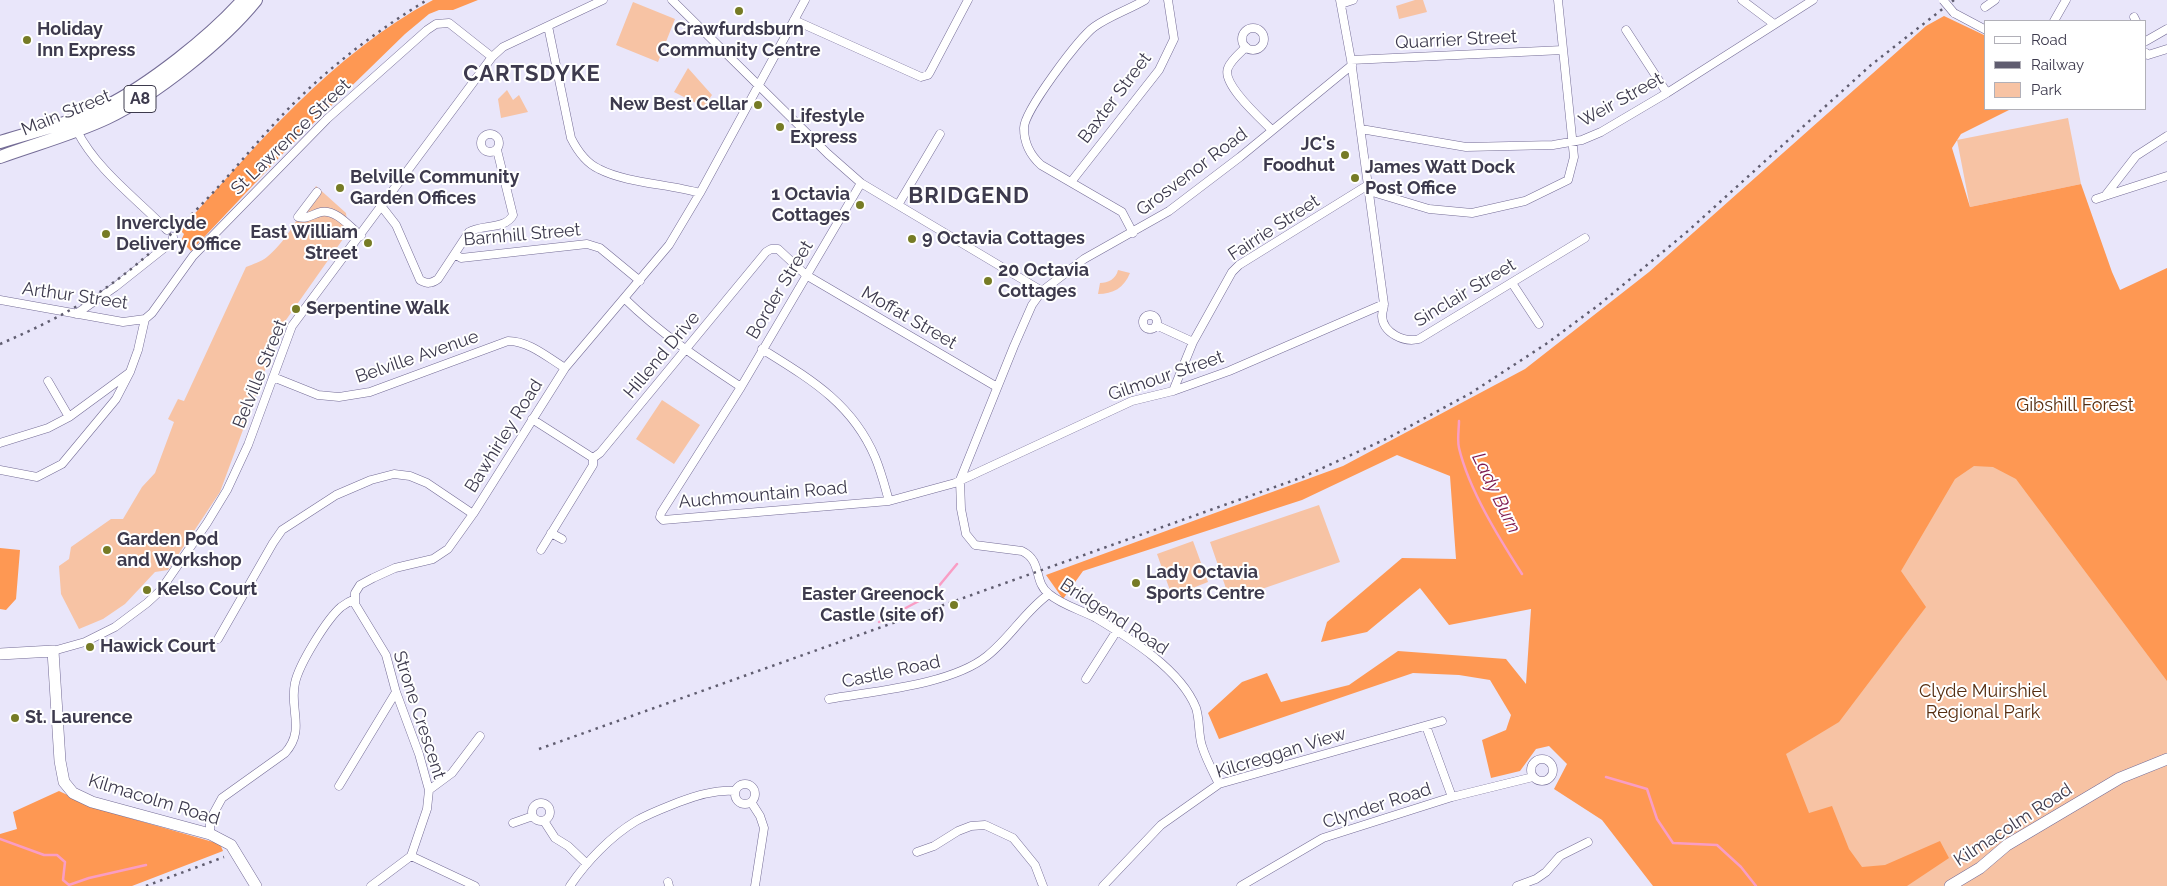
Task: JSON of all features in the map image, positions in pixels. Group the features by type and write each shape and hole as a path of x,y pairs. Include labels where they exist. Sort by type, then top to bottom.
{"highway":[{"name":"Main Street","path":"0,157 77,130 114,114 155,89 223,35 253,0"},
{"name":"Main Street","path":"0,142 92,112 130,93 253,0"}],"main road":[{"path":"0,654 53,651"},
{"name":"Kilmacolm Road","path":"53,651 60,761 64,782 73,793 92,802 210,834 231,845 256,886"},
{"name":"Kilmacolm Road","path":"1950,886 1980,868 2007,845 2120,778 2167,759"}],"street":[{"name":"Belville Street","path":"53,651 85,642 115,626 136,612 160,591 208,523 228,490 248,446 292,326 382,208 492,57 503,47 603,0"},
{"path":"672,0 757,85 861,183 1042,291"},
{"name":"Bawhirley Road","path":"210,834 210,820 222,798 284,753 292,745 296,732 295,684 306,655 341,607 355,599 355,593 360,585 372,578 395,568 433,559 448,549 473,514 565,368 669,245 700,193 757,85 805,0"},
{"path":"794,20 920,77 930,72 968,0"},
{"path":"1133,233 1122,212 1041,165 1032,157 1026,144 1024,126 1030,110 1082,37 1095,26 1145,0"},
{"name":"Baxter Street","path":"1071,182 1158,70 1174,39 1168,0"},
{"path":"1341,2 1352,0"},
{"path":"1369,188 1429,209 1472,213 1525,201 1568,180 1574,157 1558,0"},
{"path":"1742,0 1774,24"},
{"name":"Weir Street","path":"1361,129 1466,147 1553,145 1582,140 1601,132 1666,93 1812,0"},
{"path":"1942,0 1954,14 1984,29"},
{"path":"1985,8 1994,0"},
{"path":"2055,20 2066,0"},
{"name":"Sinclair Street","path":"1341,2 1352,63 1369,188 1384,304 1382,317 1389,330 1401,339 1411,341 1426,335 1585,238"},
{"name":"St Lawrence Street","path":"0,470 37,477 62,464 116,399 130,372 146,319 193,256 327,119 431,27 440,22 452,24 492,57"},
{"path":"548,26 570,131 575,146 586,160 599,169 620,176 700,193"},
{"path":"2147,39 2167,29"},
{"path":"1626,30 1666,93"},
{"path":"1246,47 1228,68 1227,76 1237,93 1272,130"},
{"path":"2147,54 2167,49"},
{"name":"Quarrier Street","path":"1352,63 1563,50"},
{"name":"Grosvenor Road","path":"1042,291 1084,259 1169,211 1240,157 1352,63"},
{"path":"77,130 85,145 109,174 167,230"},
{"path":"898,205 940,134"},
{"path":"2105,196 2136,156 2167,136"},
{"path":"382,208 396,225 420,280 432,283 438,279 469,232 505,223 513,215 497,150"},
{"path":"2096,199 2167,176"},
{"name":"Border Street","path":"741,387 861,183"},
{"name":"Fairrie Street","path":"1173,391 1193,342 1232,272 1239,265 1369,188"},
{"path":"317,192 298,217 304,218 321,212 331,212 361,236"},
{"path":"76,314 116,287 173,241 173,237"},
{"name":"Barnhill Street","path":"455,254 461,258 587,244 600,248 640,281"},
{"name":"Hillend Drive","path":"593,458 600,453 766,252 771,249 778,249 806,275"},
{"name":"Moffat Street","path":"806,275 997,387"},
{"path":"1512,282 1539,324"},
{"name":"Bridgend Road","path":"1042,291 1032,306 960,480 961,508 966,534 975,545 1022,551 1028,554 1034,560 1043,587 1049,594 1116,632 1153,657 1178,679 1196,709 1202,746 1219,784"},
{"path":"625,299 685,350 741,387"},
{"name":"Arthur Street","path":"0,300 123,322 146,319"},
{"name":"Gilmour Street","path":"960,480 1132,401 1173,391 1229,371 1384,304"},
{"path":"1156,325 1193,342"},
{"name":"Belville Avenue","path":"273,377 318,395 339,397 370,392 508,342 529,346 565,368"},
{"path":"762,349 815,382 838,401 852,418 875,457 889,501"},
{"path":"0,443 48,428 69,417 130,372"},
{"path":"48,380 69,417"},
{"name":"Auchmountain Road","path":"741,387 661,513 660,517 663,520 889,501 960,480"},
{"path":"532,419 593,458 593,465 541,550"},
{"path":"218,639 282,530 336,495 371,480 394,474 410,476 426,483 473,514"},
{"path":"551,533 562,539"},
{"name":"Castle Road","path":"829,700 921,683 956,673 986,658 1036,603 1049,594"},
{"name":"Strone Crescent","path":"355,599 355,604 386,656 429,790 427,809 411,856"},
{"path":"1086,679 1116,632"},
{"path":"339,786 396,692"},
{"name":"Kilcreggan View","path":"1103,886 1161,825 1219,784 1442,721"},
{"path":"1426,726 1452,797"},
{"path":"429,790 452,773 480,736"},
{"name":"Clynder Road","path":"1240,886 1323,838 1452,797 1533,777"},
{"path":"570,886 587,864 619,834 636,822 656,812 713,792 735,791 742,784 751,785 756,793 752,802"},
{"path":"735,791 736,798 741,803 752,802"},
{"path":"752,802 764,828 754,886"},
{"path":"536,804 546,804 551,810 550,815 544,821 538,821 533,816 532,809 536,804"},
{"path":"513,823 533,816"},
{"path":"544,821 554,838 568,846 587,864"},
{"path":"917,852 934,846 958,831 971,826 985,826 1013,838 1035,865 1043,886"},
{"path":"1517,886 1536,879 1546,872 1560,856 1588,842"},
{"path":"371,886 411,856 475,886"},
{"path":"453,886 457,878"}],"green space":[{"path":"433,0 478,0 453,10 439,10 429,14 405,34 291,145 191,251 181,241 184,234 180,230 237,166 297,104 362,47 396,22"},
{"path":"1415,0 1423,0 1427,12 1399,19 1396,6"},
{"path":"633,2 675,19 658,62 616,45"},
{"name":"Gibshill Forest","path":"1944,16 1984,35 1984,110 2009,110 1961,134 1952,148 1970,207 2081,184 2120,290 2167,268 2167,681 2016,479 1993,467 1974,466 1955,479 1901,571 1926,607 1839,722 1786,754 1809,813 1832,806 1849,849 1862,867 1885,865 1940,841 1949,858 1907,886 1653,886 1602,820 1554,789 1567,764 1549,746 1536,749 1520,771 1491,778 1482,740 1506,730 1511,715 1490,680 1459,675 1413,673 1219,739 1208,713 1242,682 1267,673 1281,702 1349,685 1398,651 1506,659 1526,684 1531,609 1449,625 1420,588 1367,632 1321,642 1327,622 1402,558 1456,559 1450,476 1397,455 1302,500 1083,571 1063,599 1046,575 1343,466 1525,369 1649,272 1926,26"},
{"path":"688,68 712,95 704,107 674,92"},
{"path":"507,90 513,100 519,95 528,112 501,118 498,99"},
{"path":"2068,118 2081,184 1970,207 1957,140"},
{"path":"316,186 346,213 348,232 281,327 220,492 168,570 155,572 125,604 103,619 79,629 61,594 59,566 69,559 71,547 111,519 123,519 142,487 155,473 174,422 168,419 178,399 184,401 246,267 265,259 282,242"},
{"path":"1118,270 1130,273 1125,283 1113,291 1098,294 1100,283 1111,280"},
{"name":"Clyde Muirshiel Regional Park","path":"2167,276 2167,886 1797,886 1754,751 1929,388"},
{"path":"662,400 700,425 674,464 636,439"},
{"path":"1319,505 1340,562 1230,600 1210,542"},
{"path":"1193,541 1208,582 1172,596 1157,554"},
{"path":"0,548 20,550 16,599 6,610 0,609"},
{"path":"59,791 95,808 220,844 223,851 132,886 0,886 0,834 17,829 13,812"}],"waterway":[{"name":"Lady Burn","path":"1459,421 1458,445 1470,480 1477,497 1522,574"},
{"path":"879,622 919,601 938,587 957,564"},
{"path":"1606,777 1647,789 1657,819 1673,843 1717,845 1741,867 1756,886"},
{"path":"0,839 44,855 57,855 65,862 63,880 69,885 89,878 146,865"}],"railway":[{"path":"0,344 72,309 121,277 193,213 308,89 357,48 427,0"},
{"path":"539,749 1303,477 1388,438 1471,393 1546,344 1600,304 1688,231 1871,65 1954,0"},
{"path":"146,886 224,857"}],"place":[{"name":"Crawfurdsburn Community Centre","path":"739,11"},
{"name":"Holiday Inn Express","path":"27,40"},
{"name":"New Best Cellar","path":"758,105"},
{"name":"Lifestyle Express","path":"780,127"},
{"name":"JC's Foodhut","path":"1345,155"},
{"name":"James Watt Dock Post Office","path":"1355,178"},
{"name":"Belville Community Garden Offices","path":"340,188"},
{"name":"1 Octavia Cottages","path":"860,205"},
{"name":"Inverclyde Delivery Office","path":"106,234"},
{"name":"9 Octavia Cottages","path":"912,239"},
{"name":"East William Street","path":"368,243"},
{"name":"20 Octavia Cottages","path":"988,281"},
{"name":"Serpentine Walk","path":"296,309"},
{"name":"Garden Pod and Workshop","path":"107,550"},
{"name":"Lady Octavia Sports Centre","path":"1136,583"},
{"name":"Kelso Court","path":"147,590"},
{"name":"Easter Greenock Castle (site of)","path":"954,605"},
{"name":"Hawick Court","path":"90,647"},
{"name":"St. Laurence","path":"15,718"}],"district":[{"name":"CARTSDYKE","path":"532,74"},
{"name":"BRIDGEND","path":"969,196"}]}
